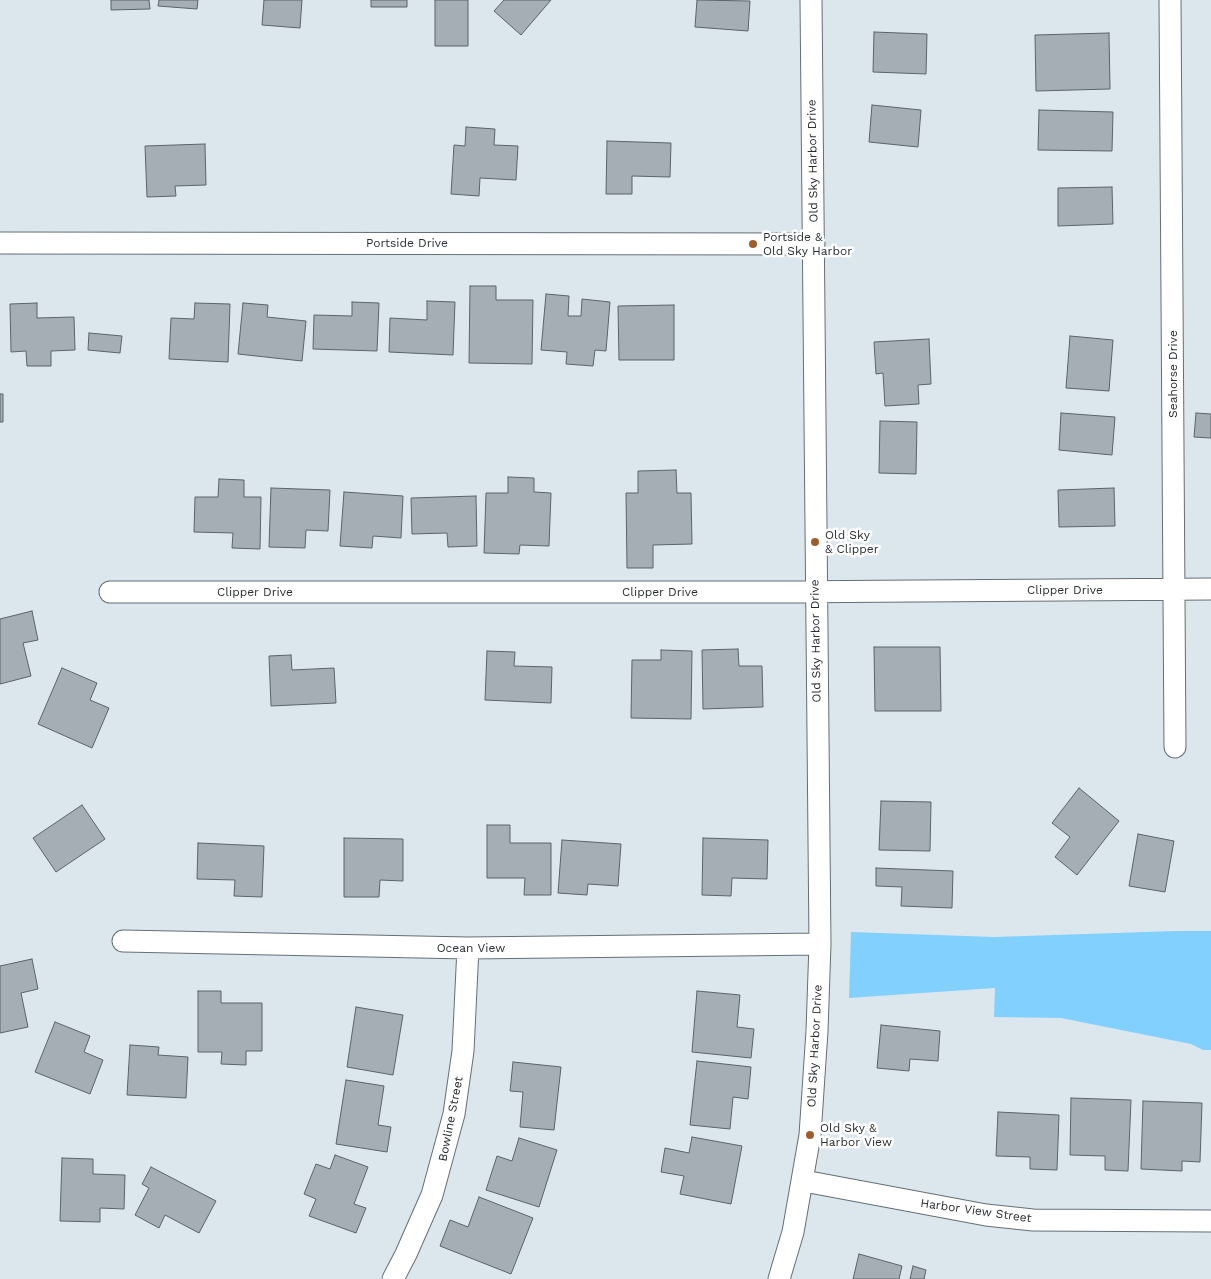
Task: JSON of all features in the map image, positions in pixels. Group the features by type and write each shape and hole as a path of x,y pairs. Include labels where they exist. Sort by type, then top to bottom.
{"street":[{"name":"Old Sky Harbor Drive","path":"779,1279 793,1232 804,1181 811,1126 820,944 815,592 811,0"},
{"name":"Seahorse Drive","path":"1170,0 1175,747"},
{"name":"Portside Drive","path":"0,243 814,244"},
{"name":"Clipper Drive","path":"110,592 815,592 1211,589"},
{"name":"Ocean View","path":"123,941 468,948 820,944"},
{"name":"Bowline Street","path":"393,1279 432,1195 454,1114 463,1051 468,948"},
{"name":"Harbor View Street","path":"804,1181 986,1215 1033,1220 1211,1221"}],"shaded area":[{"path":"1211,931 1211,1050 1203,1050 1191,1044 1061,1018 994,1017 995,988 849,998 851,932 994,937"}],"building":[{"path":"111,0 149,0 150,9 111,10"},
{"path":"159,0 198,0 197,9 158,6"},
{"path":"264,0 302,0 300,28 262,25"},
{"path":"371,0 407,0 407,7 371,7"},
{"path":"435,0 468,0 468,46 435,46"},
{"path":"504,0 551,0 521,35 494,11"},
{"path":"697,0 750,1 748,31 695,27"},
{"path":"874,32 927,34 926,74 873,72"},
{"path":"1109,33 1110,89 1036,91 1035,35"},
{"path":"872,105 921,110 918,147 869,142"},
{"path":"1039,110 1113,112 1112,151 1038,150"},
{"path":"466,127 495,129 494,145 518,146 516,180 480,178 479,196 451,194 454,145 465,146"},
{"path":"607,141 671,143 670,177 632,176 632,194 606,194"},
{"path":"205,144 206,185 175,186 176,196 147,197 145,146"},
{"path":"1112,187 1113,224 1058,226 1058,188"},
{"path":"470,286 496,286 496,300 533,300 532,364 469,363"},
{"path":"546,294 569,296 568,316 581,316 582,299 610,302 606,351 595,350 593,366 566,364 567,352 541,350"},
{"path":"427,301 455,302 453,355 389,352 390,318 427,320"},
{"path":"352,302 379,303 377,351 313,349 314,315 352,316"},
{"path":"37,303 37,318 74,317 75,350 51,351 51,366 27,366 26,351 11,352 10,304"},
{"path":"195,303 230,304 228,362 169,359 171,318 194,319"},
{"path":"243,303 268,305 267,317 306,321 302,361 238,354"},
{"path":"674,305 674,360 619,360 618,306"},
{"path":"89,333 122,336 120,353 88,350"},
{"path":"1070,336 1113,340 1109,391 1066,388"},
{"path":"929,339 931,384 918,385 919,404 885,406 883,373 876,374 874,342"},
{"path":"0,394 3,394 3,422 0,422"},
{"path":"1061,413 1115,417 1112,455 1059,450"},
{"path":"1196,413 1211,414 1211,438 1194,437"},
{"path":"880,421 917,422 916,474 879,473"},
{"path":"676,470 677,493 691,493 692,544 653,545 653,568 627,568 626,493 638,493 638,471"},
{"path":"508,477 534,478 534,492 551,493 549,546 520,545 519,554 484,553 486,493 508,493"},
{"path":"219,479 244,480 244,497 261,497 260,549 232,548 233,533 194,532 195,497 218,497"},
{"path":"271,488 330,490 328,531 306,530 305,548 269,547"},
{"path":"1114,488 1115,526 1059,527 1058,490"},
{"path":"344,492 403,496 401,538 373,536 372,548 340,546"},
{"path":"476,496 477,546 448,547 447,533 412,534 411,498"},
{"path":"32,611 38,640 23,643 31,676 0,684 0,619"},
{"path":"874,647 940,647 941,711 875,711"},
{"path":"738,649 739,666 762,666 763,707 703,709 702,650"},
{"path":"661,650 692,651 691,719 631,718 632,660 661,660"},
{"path":"487,651 515,652 514,666 552,667 551,703 485,700"},
{"path":"291,655 292,670 334,668 336,703 271,706 269,656"},
{"path":"62,668 97,683 90,700 109,708 92,748 38,724"},
{"path":"1079,788 1119,821 1077,875 1055,857 1070,837 1052,823"},
{"path":"881,801 931,802 930,851 879,850"},
{"path":"82,805 105,839 56,872 33,838"},
{"path":"487,825 510,825 510,843 551,843 551,895 524,895 525,878 487,878"},
{"path":"1138,834 1174,841 1165,892 1129,886"},
{"path":"344,838 403,839 403,881 380,880 379,897 344,897"},
{"path":"703,838 768,840 767,879 732,878 731,896 702,895"},
{"path":"562,840 621,844 618,886 588,884 587,895 558,893"},
{"path":"198,843 264,846 262,897 234,896 235,880 197,879"},
{"path":"876,868 953,871 952,908 901,906 902,887 876,886"},
{"path":"32,959 38,989 21,993 28,1027 0,1033 0,966"},
{"path":"198,991 221,991 221,1003 262,1003 262,1051 246,1051 246,1065 221,1064 222,1052 198,1052"},
{"path":"697,991 740,995 737,1027 754,1029 751,1058 692,1052"},
{"path":"356,1007 403,1015 393,1075 347,1067"},
{"path":"55,1022 90,1036 84,1052 103,1060 90,1094 35,1072"},
{"path":"881,1025 940,1031 938,1061 910,1059 909,1071 877,1068"},
{"path":"130,1045 159,1047 158,1055 188,1057 186,1098 127,1095"},
{"path":"697,1061 751,1067 748,1099 733,1097 730,1129 690,1125"},
{"path":"513,1062 561,1067 554,1130 520,1127 523,1092 510,1091"},
{"path":"346,1080 384,1086 378,1125 391,1127 387,1152 336,1144"},
{"path":"1071,1098 1131,1100 1128,1171 1105,1170 1105,1156 1070,1155"},
{"path":"1143,1101 1202,1103 1200,1162 1182,1161 1182,1171 1141,1169"},
{"path":"998,1112 1059,1115 1057,1170 1030,1169 1030,1157 996,1156"},
{"path":"692,1137 742,1146 731,1204 680,1194 684,1176 661,1172 665,1148 689,1153"},
{"path":"519,1138 557,1150 539,1207 486,1190 497,1156 512,1161"},
{"path":"335,1155 368,1167 354,1204 366,1208 356,1233 309,1216 316,1199 304,1194 316,1164 330,1169"},
{"path":"62,1158 93,1159 93,1174 125,1175 124,1209 100,1208 100,1222 60,1221"},
{"path":"151,1167 216,1201 199,1233 165,1215 159,1228 135,1215 149,1188 142,1184"},
{"path":"479,1197 533,1218 511,1274 440,1246 450,1220 468,1227"},
{"path":"859,1254 902,1266 899,1279 853,1279"},
{"path":"913,1266 926,1270 924,1279 910,1279"}],"place":[{"name":"Portside & Old Sky Harbor","path":"753,244"},
{"name":"Old Sky & Clipper","path":"815,542"},
{"name":"Old Sky & Harbor View","path":"810,1135"}]}
